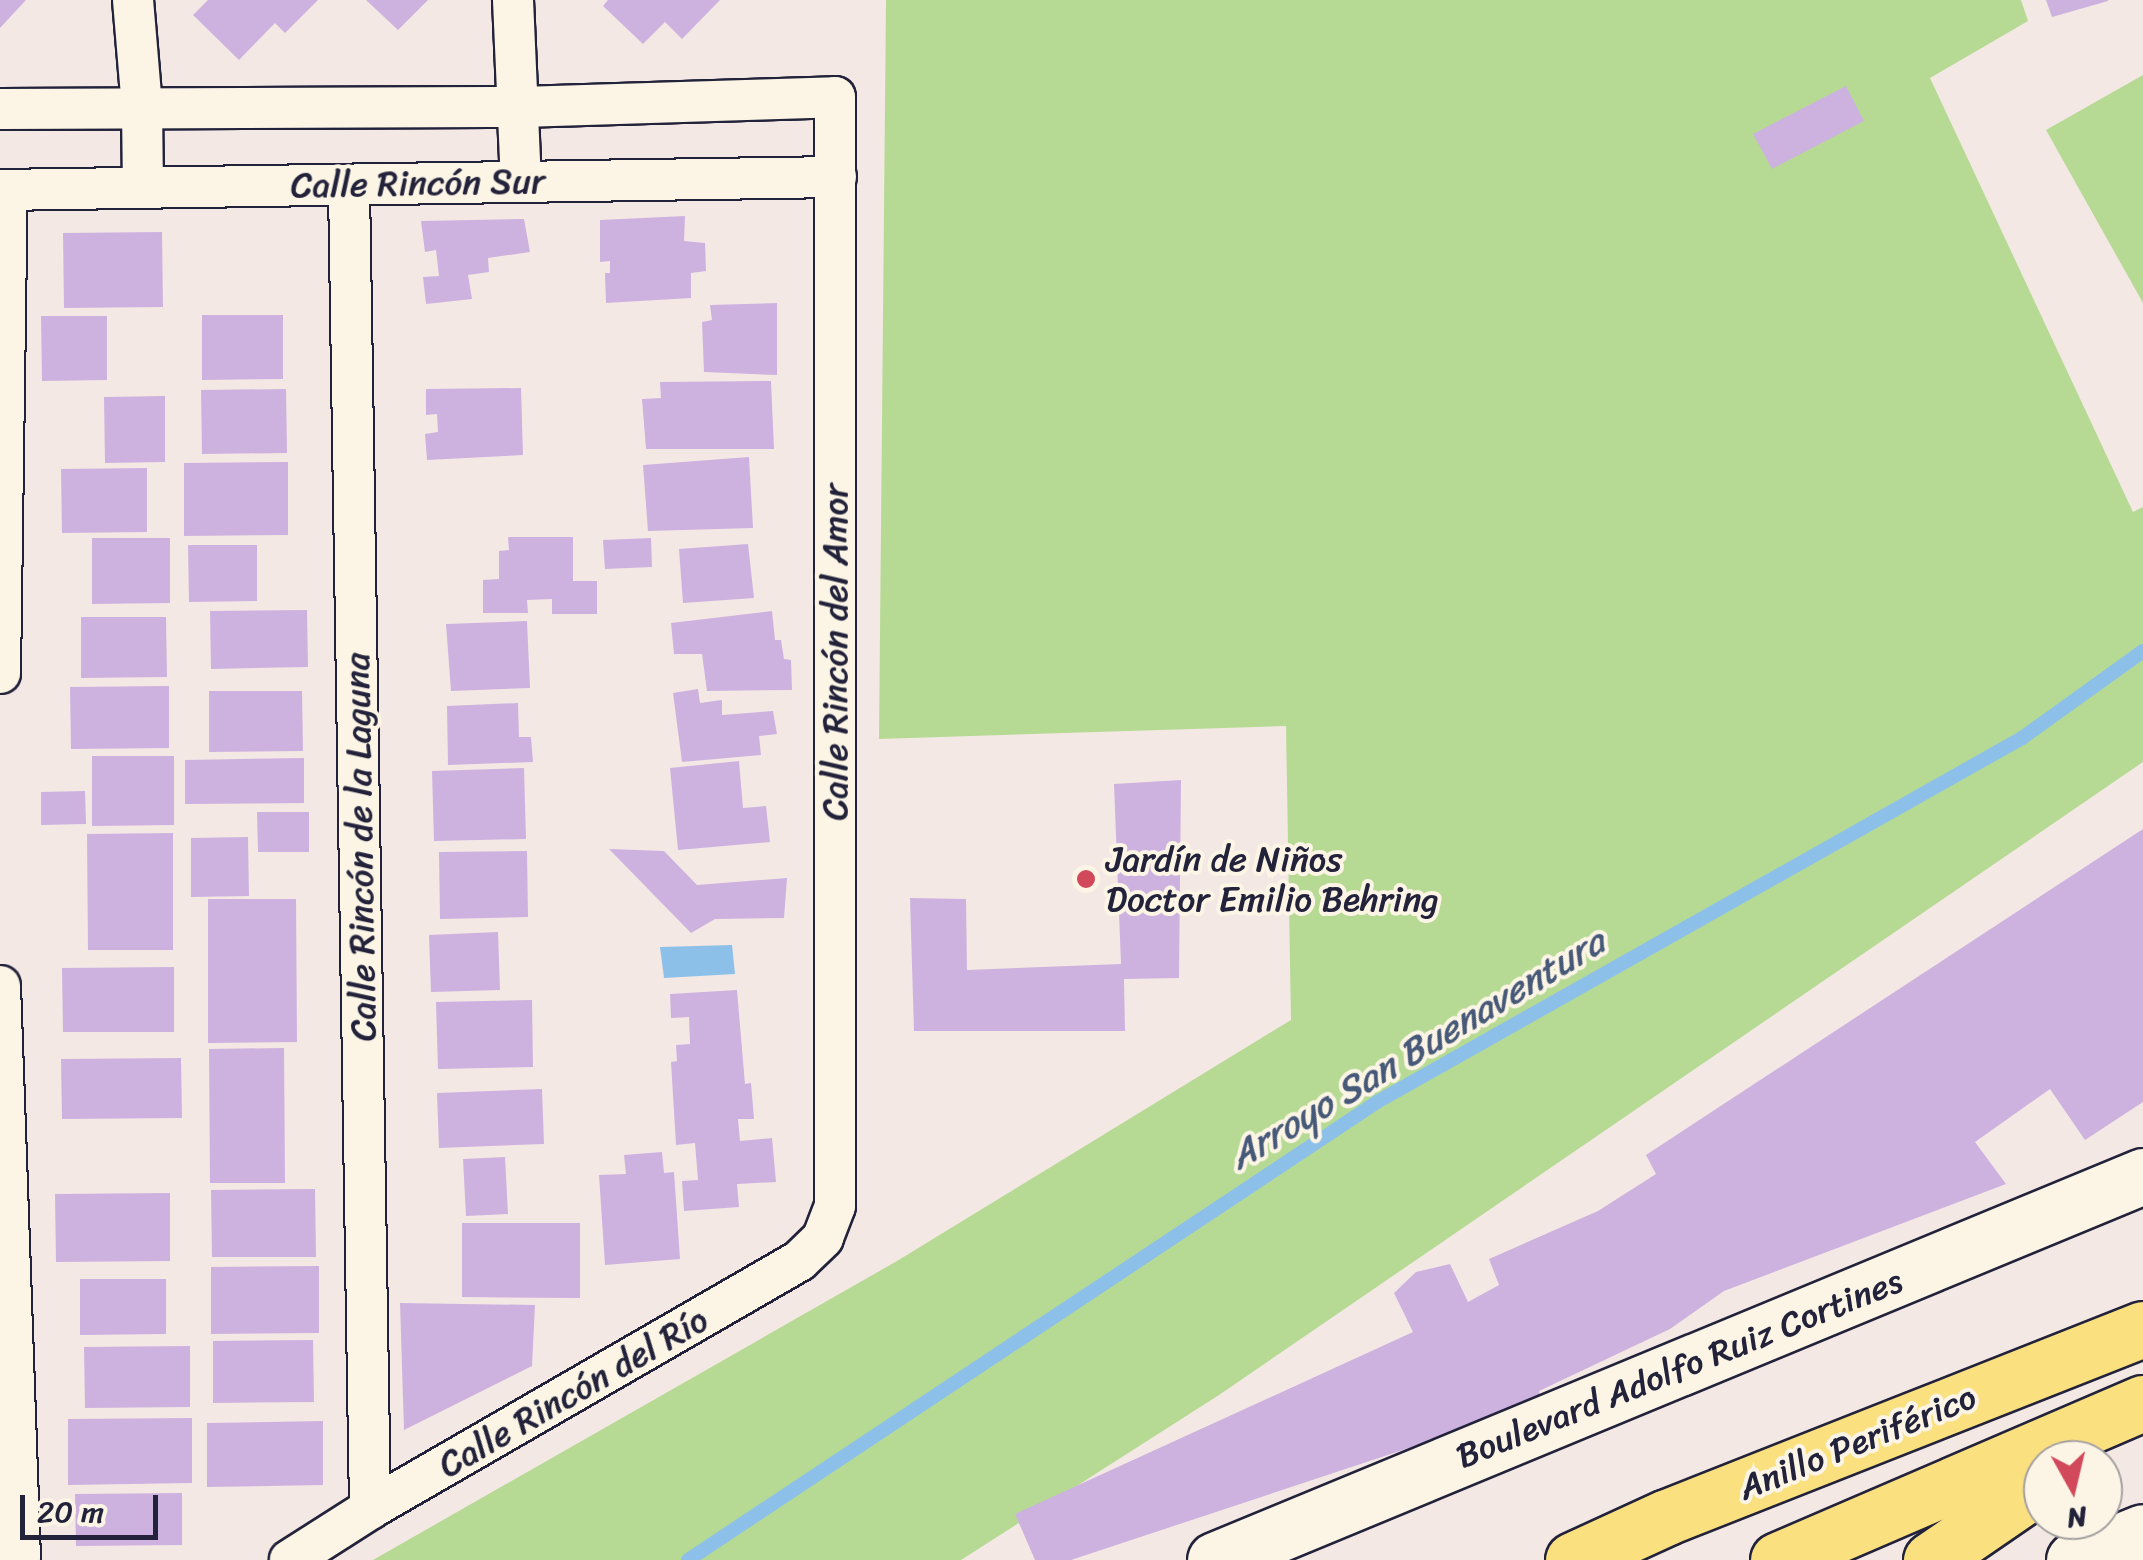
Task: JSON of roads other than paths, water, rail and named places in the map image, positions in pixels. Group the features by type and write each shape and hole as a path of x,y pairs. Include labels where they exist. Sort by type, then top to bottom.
{"highway":[{"name":"Anillo Periférico","path":"1573,1560 1685,1510 2143,1329"},
{"name":"Anillo Periférico","path":"1778,1560 2143,1403"},
{"path":"2106,1440 2143,1415"},
{"path":"1931,1560 2023,1497"}],"main road":[{"name":"Boulevard Adolfo Ruiz Cortines","path":"1216,1560 2143,1176"},
{"path":"2074,1560 2143,1532"}],"street":[{"path":"133,0 142,106 142,186"},
{"path":"513,0 521,108 521,181"},
{"name":"Calle Rincón del Amor","path":"521,108 835,97 835,1206"},
{"path":"0,109 521,108"},
{"name":"Calle Rincón Sur","path":"3,190 836,177"},
{"name":"Calle Rincón de la Laguna","path":"349,186 370,1508"},
{"path":"0,673 3,190"},
{"path":"0,986 20,1560"},
{"name":"Calle Rincón del Río","path":"290,1560 370,1508 799,1261 823,1238 835,1206"}],"water":[{"path":"732,945 735,974 664,978 660,947"}],"waterway":[{"name":"Arroyo San Buenaventura","path":"688,1560 1377,1102 2022,738 2143,651"}],"place":[{"name":"Jardín de Niños Doctor Emilio Behring","path":"1086,879"}]}
